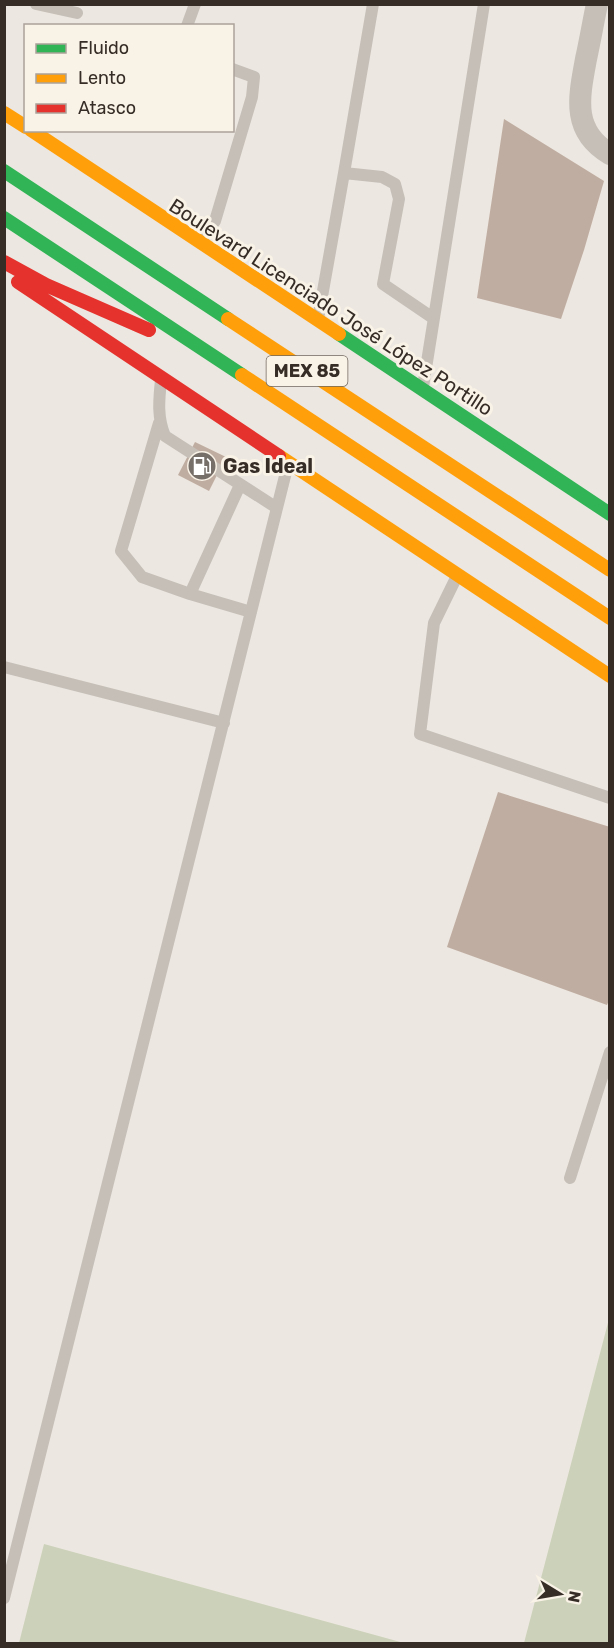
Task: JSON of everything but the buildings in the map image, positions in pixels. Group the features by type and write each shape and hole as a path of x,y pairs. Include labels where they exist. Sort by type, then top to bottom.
{"main road":[{"path":"4,113 24,126"},
{"name":"Boulevard Licenciado José López Portillo","path":"34,132 609,514"},
{"name":"MEX 85","path":"4,171 609,570"},
{"path":"32,172 70,214"},
{"name":"MEX 85","path":"4,218 609,618"},
{"path":"4,262 46,285 101,310 214,355"},
{"path":"4,273 609,676"}],"street":[{"path":"597,4 579,95 581,118 587,134 609,154"}],"lane":[{"path":"36,4 77,13"},
{"path":"188,24 195,4"},
{"path":"318,320 373,4"},
{"path":"422,391 484,4"},
{"path":"200,243 215,221 252,97 254,77 234,70"},
{"path":"344,173 382,177 395,184 399,199 382,284 433,318"},
{"path":"161,379 159,423 120,551 142,577 251,612"},
{"path":"159,423 165,436 277,508"},
{"path":"4,1598 289,463"},
{"path":"190,594 240,485"},
{"path":"457,575 434,622 420,734 609,798"},
{"path":"4,667 224,723"},
{"path":"570,1178 609,1052"}],"green space":[{"path":"609,1319 609,1643 524,1643"},
{"path":"44,1544 404,1643 19,1643"}],"traffic: fast":[{"path":"4,171 228,319"},
{"path":"4,218 242,375"},
{"path":"339,334 610,514"}],"traffic: slow":[{"path":"4,113 24,126"},
{"path":"34,132 339,334"},
{"path":"228,319 610,570"},
{"path":"242,375 610,618"},
{"path":"279,456 610,676"}],"traffic: jam":[{"path":"4,262 46,285 149,330"},
{"path":"18,282 279,456"}],"place":[{"name":"Gas Ideal","path":"202,466"}]}
